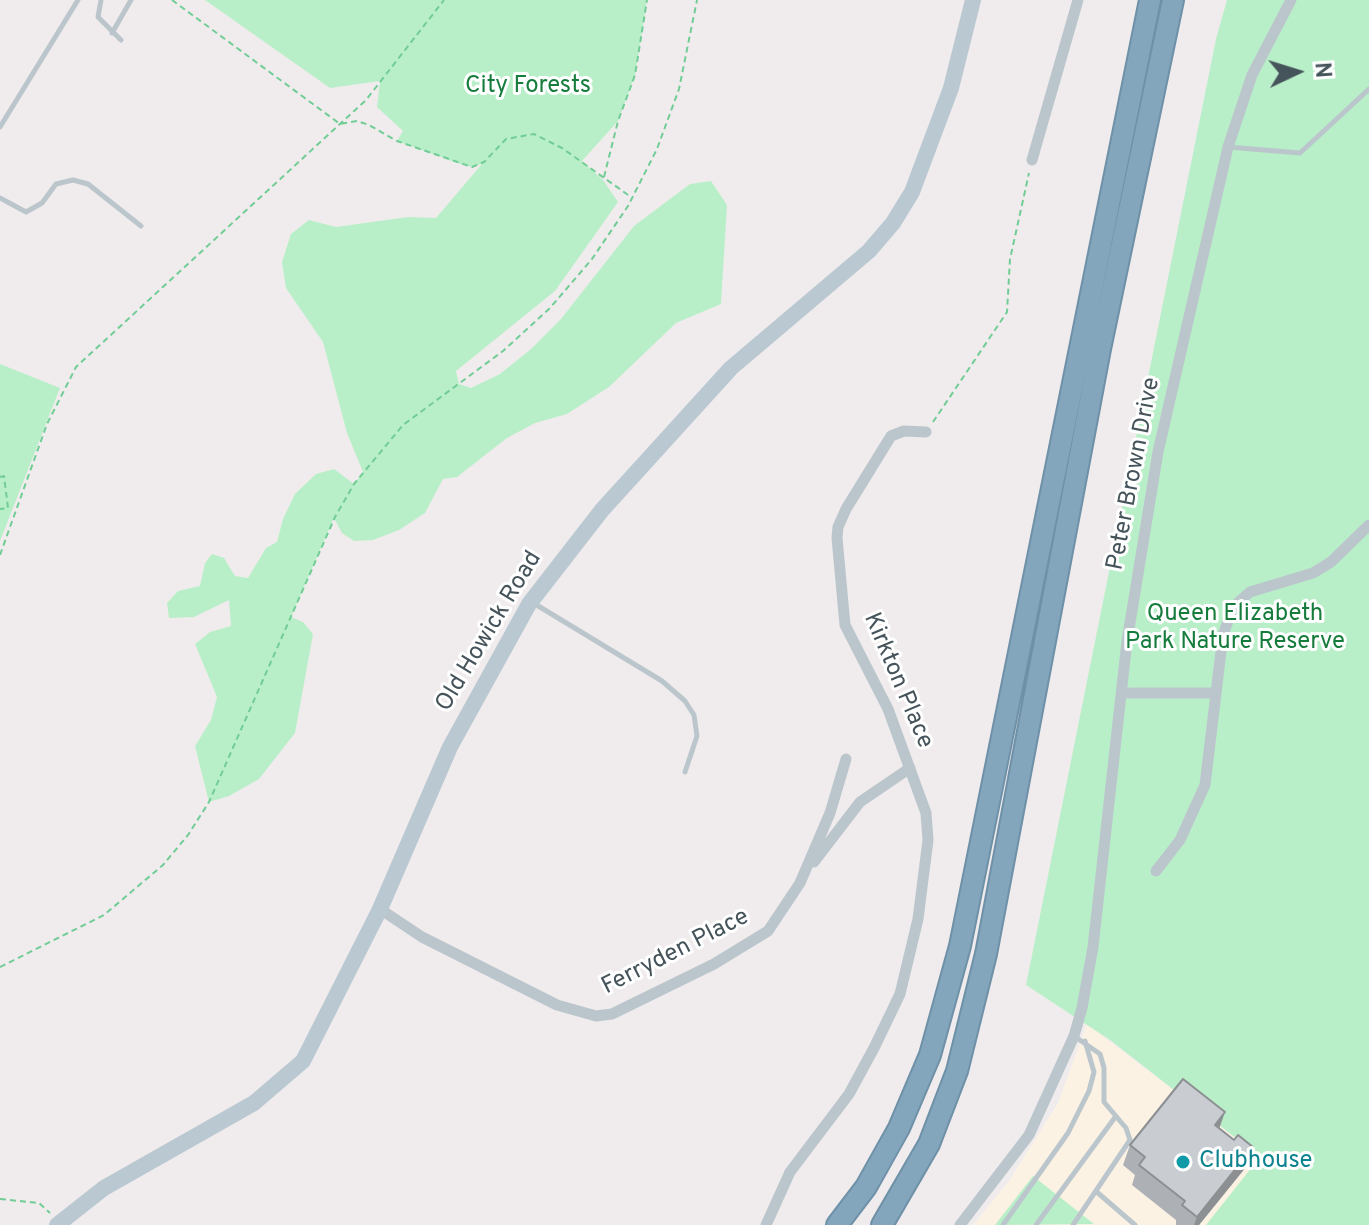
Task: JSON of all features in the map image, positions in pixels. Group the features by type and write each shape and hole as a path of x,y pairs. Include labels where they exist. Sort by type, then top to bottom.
{"highway":[{"path":"837,1225 866,1187 899,1128 930,1055 960,946 1150,0"},
{"path":"882,1225 929,1144 952,1086 986,954 1100,349 1173,0"}],"main road":[{"name":"Old Howick Road","path":"57,1225 104,1188 254,1103 293,1073 316,1042 380,909 450,747 491,667 531,601 580,535 713,387 756,345 869,251 893,223 912,192 951,88 973,0"}],"street":[{"path":"1032,160 1078,0"},
{"name":"Peter Brown Drive","path":"960,1225 1029,1135 1080,1038 1122,693 1158,452 1228,147 1252,75 1291,0"},
{"name":"Kirkton Place","path":"766,1225 790,1172 849,1094 900,994 918,919 928,840 920,789 877,683 845,625 837,538 846,509 891,436 904,431 926,432"},
{"path":"1156,871 1187,828 1205,785 1223,635 1228,617 1240,600 1266,584 1313,573 1350,546 1369,525"},
{"path":"1122,693 1216,693"},
{"name":"Ferryden Place","path":"800,883 830,813 846,759"},
{"name":"Ferryden Place","path":"380,909 482,969 557,1005 596,1016 631,1005 757,940 768,931 860,802 910,768"}],"lane":[{"path":"0,127 78,0"},
{"path":"101,0 98,17 121,40"},
{"path":"112,33 131,0"},
{"path":"1228,147 1300,153 1369,89"},
{"path":"0,198 26,212 50,196 56,184 73,180 88,184 141,226"},
{"path":"531,601 662,681 685,701 694,715 697,736 685,772"},
{"path":"1073,1225 1098,1193 1130,1140 1104,1102 1104,1068 1100,1054 1080,1038"},
{"path":"1003,1225 1068,1133 1089,1091 1094,1072 1080,1038"},
{"path":"1036,1225 1116,1116"},
{"path":"1098,1193 1135,1225"}],"path":[{"path":"172,0 340,124 357,121 397,141 472,167 484,162 506,139 534,134 562,148 632,198"},
{"path":"0,555 47,424 76,367 366,100 444,0"},
{"path":"603,180 618,121 635,75 647,0"},
{"path":"0,967 104,915 163,865 209,802 335,517 354,484 403,425 503,351 550,308 592,259 632,198 657,149 679,89 697,0"},
{"path":"926,432 1007,312 1010,259 1032,160"},
{"path":"0,477 4,476 8,508 0,509"},
{"path":"0,1199 39,1203"}],"shaded area":[{"path":"1087,1024 1261,1157 1206,1225 973,1225 1009,1181 1058,1103"}],"green space":[{"name":"City Forests","path":"205,0 647,0 635,75 618,121 582,161 603,180 618,202 555,291 456,371 459,384 471,388 500,374 531,349 561,319 634,226 690,184 711,181 727,205 721,304 676,323 609,387 567,414 535,423 507,438 457,477 443,479 425,513 399,530 373,540 354,541 342,533 334,518 291,617 303,622 313,634 295,733 259,779 229,796 209,802 195,746 211,720 217,697 195,644 210,632 231,626 229,600 194,617 169,618 167,603 178,591 200,586 205,563 212,554 224,558 235,576 248,578 266,548 277,542 283,519 295,494 316,474 334,469 354,484 363,472 347,433 323,342 286,288 282,262 291,234 309,220 336,227 408,217 436,218 482,164 472,167 460,164 397,141 403,131 377,107 380,81 330,88"},
{"name":"Queen Elizabeth Park Nature Reserve","path":"1227,0 1369,0 1369,1225 1206,1225 1260,1157 1110,1040 1026,985 1216,39"},
{"path":"0,364 60,388 0,541"},
{"path":"1033,1176 1094,1224 995,1225"}],"building":[{"name":"Clubhouse","path":"1183,1079 1225,1112 1215,1125 1234,1140 1238,1135 1253,1147 1197,1217 1182,1205 1185,1201 1139,1165 1145,1157 1130,1145"}],"place":[{"name":"Clubhouse","path":"1183,1162"}]}
